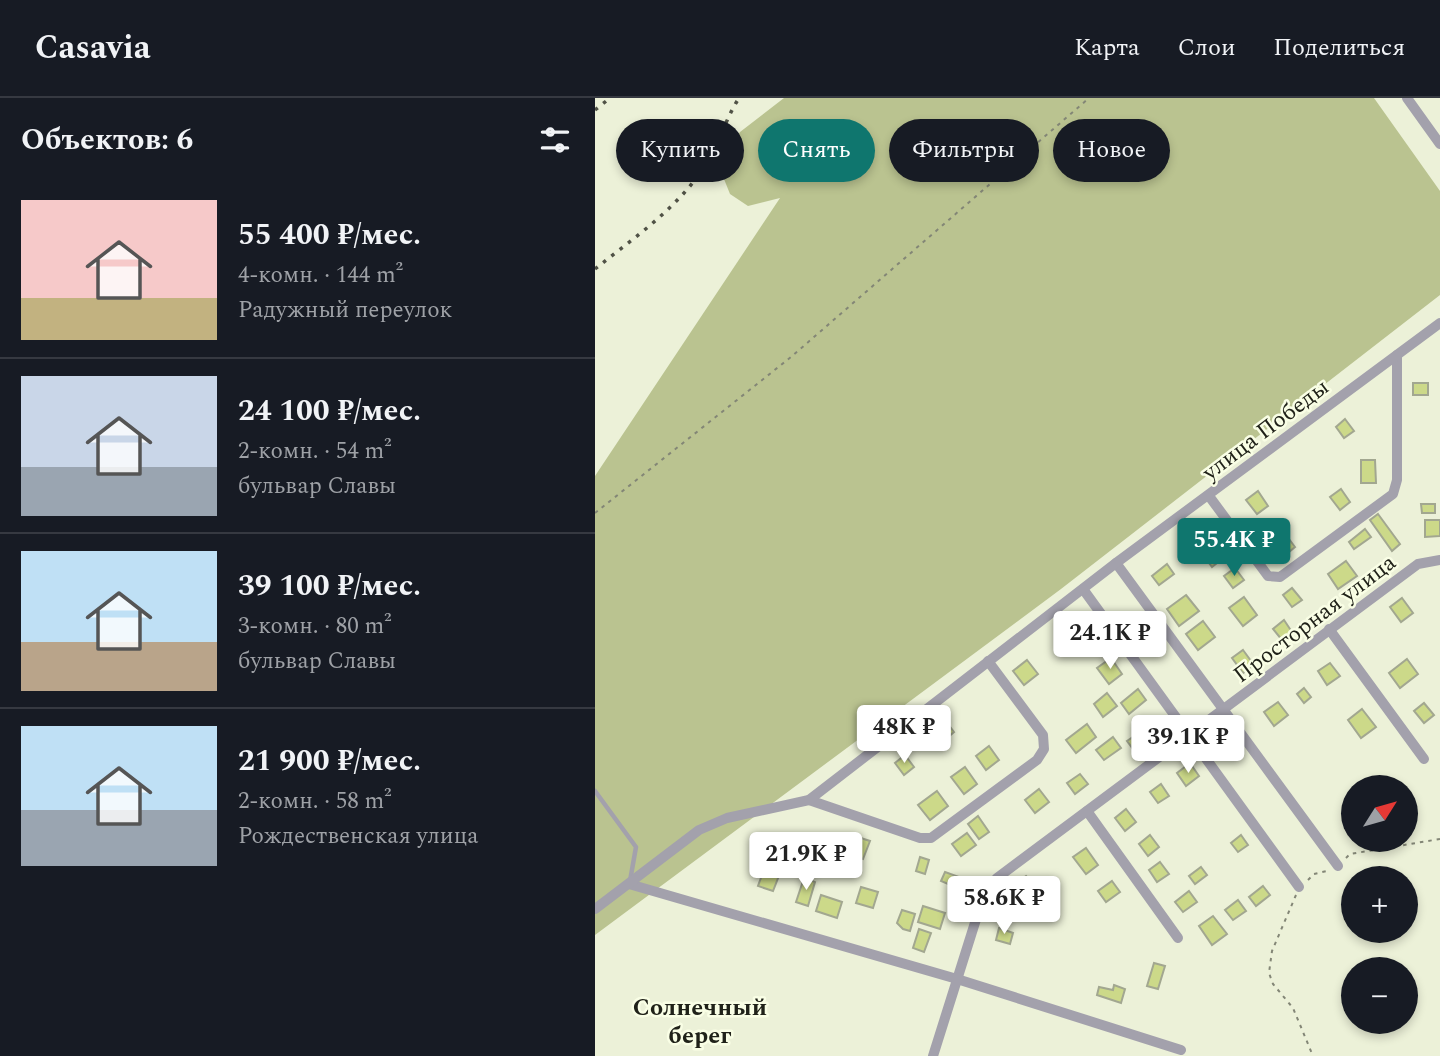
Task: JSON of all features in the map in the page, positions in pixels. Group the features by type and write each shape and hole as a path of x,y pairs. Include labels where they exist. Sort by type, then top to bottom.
{"street":[{"path":"1421,98 1409,102 1440,144"},
{"name":"улица Победы","path":"595,909 699,830 715,821 809,800 1116,563 1440,323"},
{"path":"1209,496 1268,576 1280,577 1393,494 1397,480 1397,355"},
{"name":"Просторная улица","path":"933,1056 984,894 997,878 1417,564 1440,560"},
{"path":"1116,563 1338,866"},
{"path":"1083,589 1299,887"},
{"path":"1329,629 1424,759"},
{"path":"809,800 920,838 931,838 1037,760 1044,749 1042,735 988,661"},
{"path":"1087,811 1178,938"},
{"path":"629,884 957,979 1181,1050"}],"lane":[{"path":"595,791 636,847 629,884"}],"path":[{"path":"595,513 791,357 1089,98"},
{"path":"1313,1056 1293,1009 1273,984 1269,973 1272,951 1299,887 1314,874 1338,866 1350,854 1440,839"}],"green space":[{"path":"784,98 1374,98 1440,191 1440,295 1061,589 595,935 595,476 780,198 748,206 730,194 725,182 744,182 744,129"}],"building":[{"path":"1413,383 1428,383 1428,395 1413,395"},
{"path":"1345,419 1354,431 1344,438 1336,427"},
{"path":"1361,460 1375,460 1376,483 1361,483"},
{"path":"1341,489 1350,502 1340,510 1330,497"},
{"path":"1258,491 1268,506 1257,514 1246,500"},
{"path":"1421,504 1435,504 1435,513 1422,513"},
{"path":"1378,514 1400,544 1392,551 1370,520"},
{"path":"1425,520 1440,520 1440,536 1425,537"},
{"path":"1365,529 1371,537 1354,549 1349,542"},
{"path":"1289,539 1295,547 1284,556 1277,547"},
{"path":"1212,543 1223,558 1212,567 1201,552"},
{"path":"1346,561 1357,576 1338,589 1328,574"},
{"path":"1167,564 1174,574 1159,585 1152,576"},
{"path":"1235,568 1244,580 1233,588 1224,576"},
{"path":"1292,588 1302,600 1292,607 1283,595"},
{"path":"1186,595 1199,611 1179,626 1167,609"},
{"path":"1244,597 1257,615 1243,626 1229,608"},
{"path":"1402,598 1413,613 1401,622 1390,607"},
{"path":"1084,618 1092,629 1077,641 1068,629"},
{"path":"1284,620 1292,632 1282,640 1273,629"},
{"path":"1203,621 1215,637 1198,650 1186,634"},
{"path":"1243,650 1254,665 1243,673 1232,658"},
{"path":"1111,658 1122,674 1109,684 1097,668"},
{"path":"1407,659 1418,674 1400,688 1389,673"},
{"path":"1027,660 1038,674 1024,685 1013,671"},
{"path":"1330,663 1340,676 1327,685 1318,671"},
{"path":"1304,688 1311,697 1304,703 1297,694"},
{"path":"1138,689 1146,700 1129,714 1121,703"},
{"path":"1107,693 1117,706 1103,717 1094,704"},
{"path":"1278,702 1288,715 1274,726 1264,712"},
{"path":"1424,703 1434,715 1424,723 1414,711"},
{"path":"1362,709 1376,727 1361,738 1348,720"},
{"path":"945,720 954,732 941,743 931,730"},
{"path":"1087,724 1096,737 1076,753 1066,740"},
{"path":"1139,733 1147,745 1136,753 1127,741"},
{"path":"1113,737 1121,748 1104,760 1096,750"},
{"path":"989,746 999,760 986,770 976,756"},
{"path":"905,755 914,767 904,775 895,763"},
{"path":"1190,763 1199,776 1186,786 1177,773"},
{"path":"965,767 977,784 964,794 951,777"},
{"path":"1080,774 1088,784 1075,794 1067,783"},
{"path":"1161,784 1169,796 1158,803 1150,792"},
{"path":"1039,789 1049,802 1035,813 1025,800"},
{"path":"937,791 948,806 930,820 918,805"},
{"path":"1126,809 1136,822 1125,831 1115,818"},
{"path":"978,816 989,832 979,839 968,824"},
{"path":"967,833 976,845 961,856 952,844"},
{"path":"848,834 870,841 863,859 841,852"},
{"path":"1150,835 1159,847 1148,856 1139,844"},
{"path":"1241,835 1248,845 1238,852 1231,843"},
{"path":"1086,848 1098,865 1086,874 1073,857"},
{"path":"920,857 929,860 925,874 916,871"},
{"path":"1160,862 1169,874 1157,882 1149,870"},
{"path":"765,867 780,873 773,891 758,886"},
{"path":"1201,867 1207,875 1195,884 1189,876"},
{"path":"945,872 959,877 955,887 941,881"},
{"path":"1026,876 1033,884 1025,891 1018,882"},
{"path":"804,878 815,882 808,906 796,902"},
{"path":"1112,881 1120,892 1106,902 1098,891"},
{"path":"1263,886 1270,895 1256,906 1249,897"},
{"path":"861,887 878,892 873,908 856,903"},
{"path":"1189,891 1197,902 1183,912 1175,902"},
{"path":"821,895 842,902 837,918 816,911"},
{"path":"1238,900 1246,911 1233,920 1225,910"},
{"path":"923,906 945,913 940,929 918,922"},
{"path":"1000,907 1013,911 1009,923 996,919"},
{"path":"902,910 915,914 910,931 897,923"},
{"path":"1213,916 1227,934 1212,945 1199,926"},
{"path":"999,928 1013,933 1010,944 996,940"},
{"path":"919,929 931,933 924,952 913,948"},
{"path":"1154,963 1165,966 1158,989 1147,986"},
{"path":"1114,985 1125,989 1121,1003 1097,995 1099,987 1113,990"}],"railway":[{"path":"595,110 610,98"},
{"path":"595,269 656,220 685,192 708,161 739,98"}],"district":[{"name":"Солнечный берег","path":"700,1021"}]}
